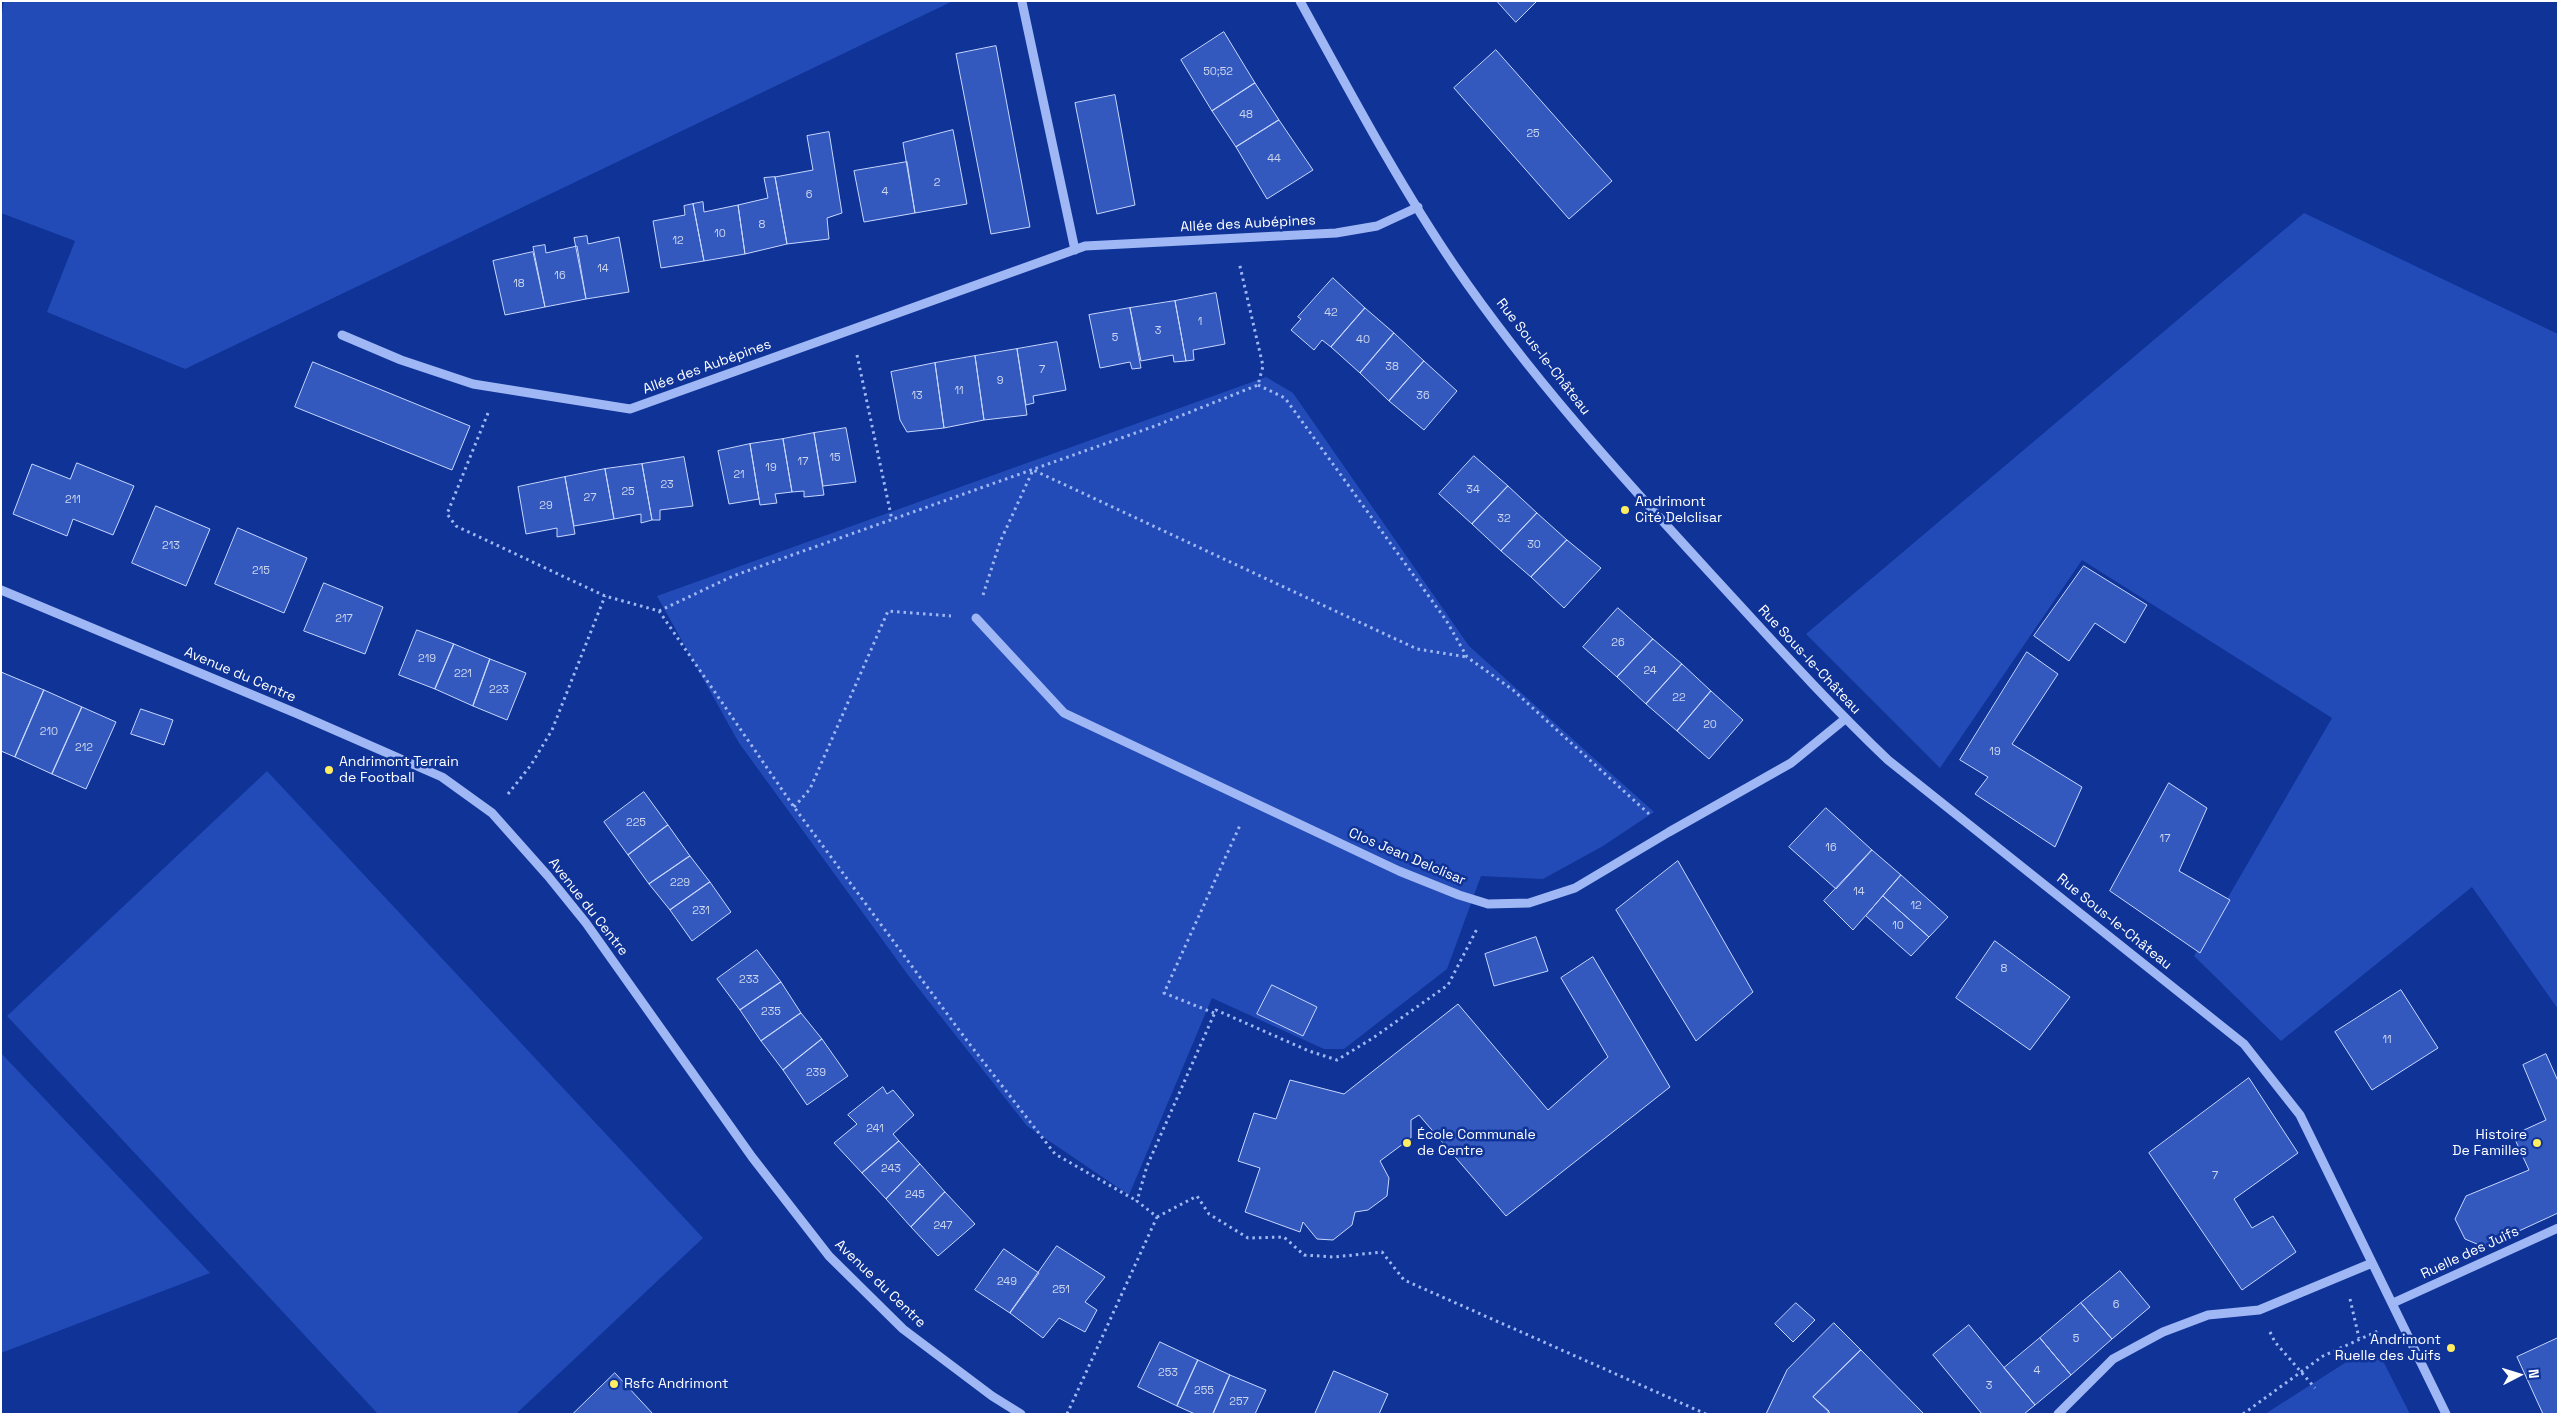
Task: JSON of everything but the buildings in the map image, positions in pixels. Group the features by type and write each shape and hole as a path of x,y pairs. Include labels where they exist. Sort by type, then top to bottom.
{"street":[{"name":"Rue Sous-le-Château","path":"1300,1 1348,88 1454,264 1553,397 1656,514 1845,719 1888,760 2244,1044 2300,1115 2446,1414"},
{"path":"1022,2 1075,250"},
{"name":"Allée des Aubépines","path":"342,335 400,360 473,384 630,409 1085,246 1336,233 1377,226 1418,207"},
{"name":"Avenue du Centre","path":"1,590 298,714 442,777 492,813 548,876 586,923 752,1157 830,1256 903,1330 992,1396 1021,1414"},
{"name":"Clos Jean Delclisar","path":"976,618 1064,713 1399,871 1459,895 1488,904 1529,903 1575,888 1791,763 1845,719"},
{"name":"Ruelle des Juifs","path":"2393,1303 2558,1228"},
{"path":"2058,1414 2113,1359 2163,1332 2208,1315 2259,1310 2372,1263"}],"path":[{"path":"1233,238 1263,366 1258,385"},
{"path":"851,330 862,373 892,520"},
{"path":"659,611 733,576 1155,426 1258,385 1285,398 1446,620 1467,657 1513,690 1669,832"},
{"path":"495,388 485,425 447,514 456,526 605,596 659,611 794,807 968,1042 1055,1154 1136,1201 1156,1216"},
{"path":"794,807 810,788 888,611 976,618 1000,542 1033,470"},
{"path":"1033,470 1417,649 1467,657"},
{"path":"492,813 531,765 552,730 605,596"},
{"path":"1214,1013 1164,993 1250,802"},
{"path":"1136,1201 1148,1166 1216,1010 1309,1052 1337,1060 1374,1038 1448,985 1488,904"},
{"path":"1067,1414 1156,1216 1197,1196 1209,1214 1248,1238 1284,1237 1304,1255 1334,1257 1382,1252 1404,1280 1706,1414"},
{"path":"2345,1274 2359,1338"},
{"path":"2259,1310 2275,1342 2315,1388"},
{"path":"2243,1414 2300,1370 2359,1338 2402,1322"}],"shaded area":[{"path":"4,1 953,1 185,369 47,312 75,241 1,213 1,20"},
{"path":"2304,213 2558,334 2558,1009 2472,887 2281,1041 2194,956 2332,718 2082,560 1940,768 1806,634"},
{"path":"1266,377 1293,393 1469,646 1654,812 1603,846 1543,879 1481,876 1447,969 1344,1049 1324,1049 1212,998 1129,1195 1027,1126 908,975 739,743 657,596"},
{"path":"267,771 703,1238 516,1414 378,1414 7,1016"},
{"path":"1,1053 210,1273 1,1353"},
{"path":"2362,1352 2381,1357 2410,1414 2265,1414"}],"place":[{"name":"Andrimont Cité Delclisar","path":"1625,510"},
{"name":"Andrimont Terrain de Football","path":"329,770"},
{"name":"École Communale de Centre","path":"1407,1143"},
{"name":"Histoire De Familles","path":"2537,1143"},
{"name":"Andrimont Ruelle des Juifs","path":"2451,1348"},
{"name":"Rsfc Andrimont","path":"614,1384"}]}
